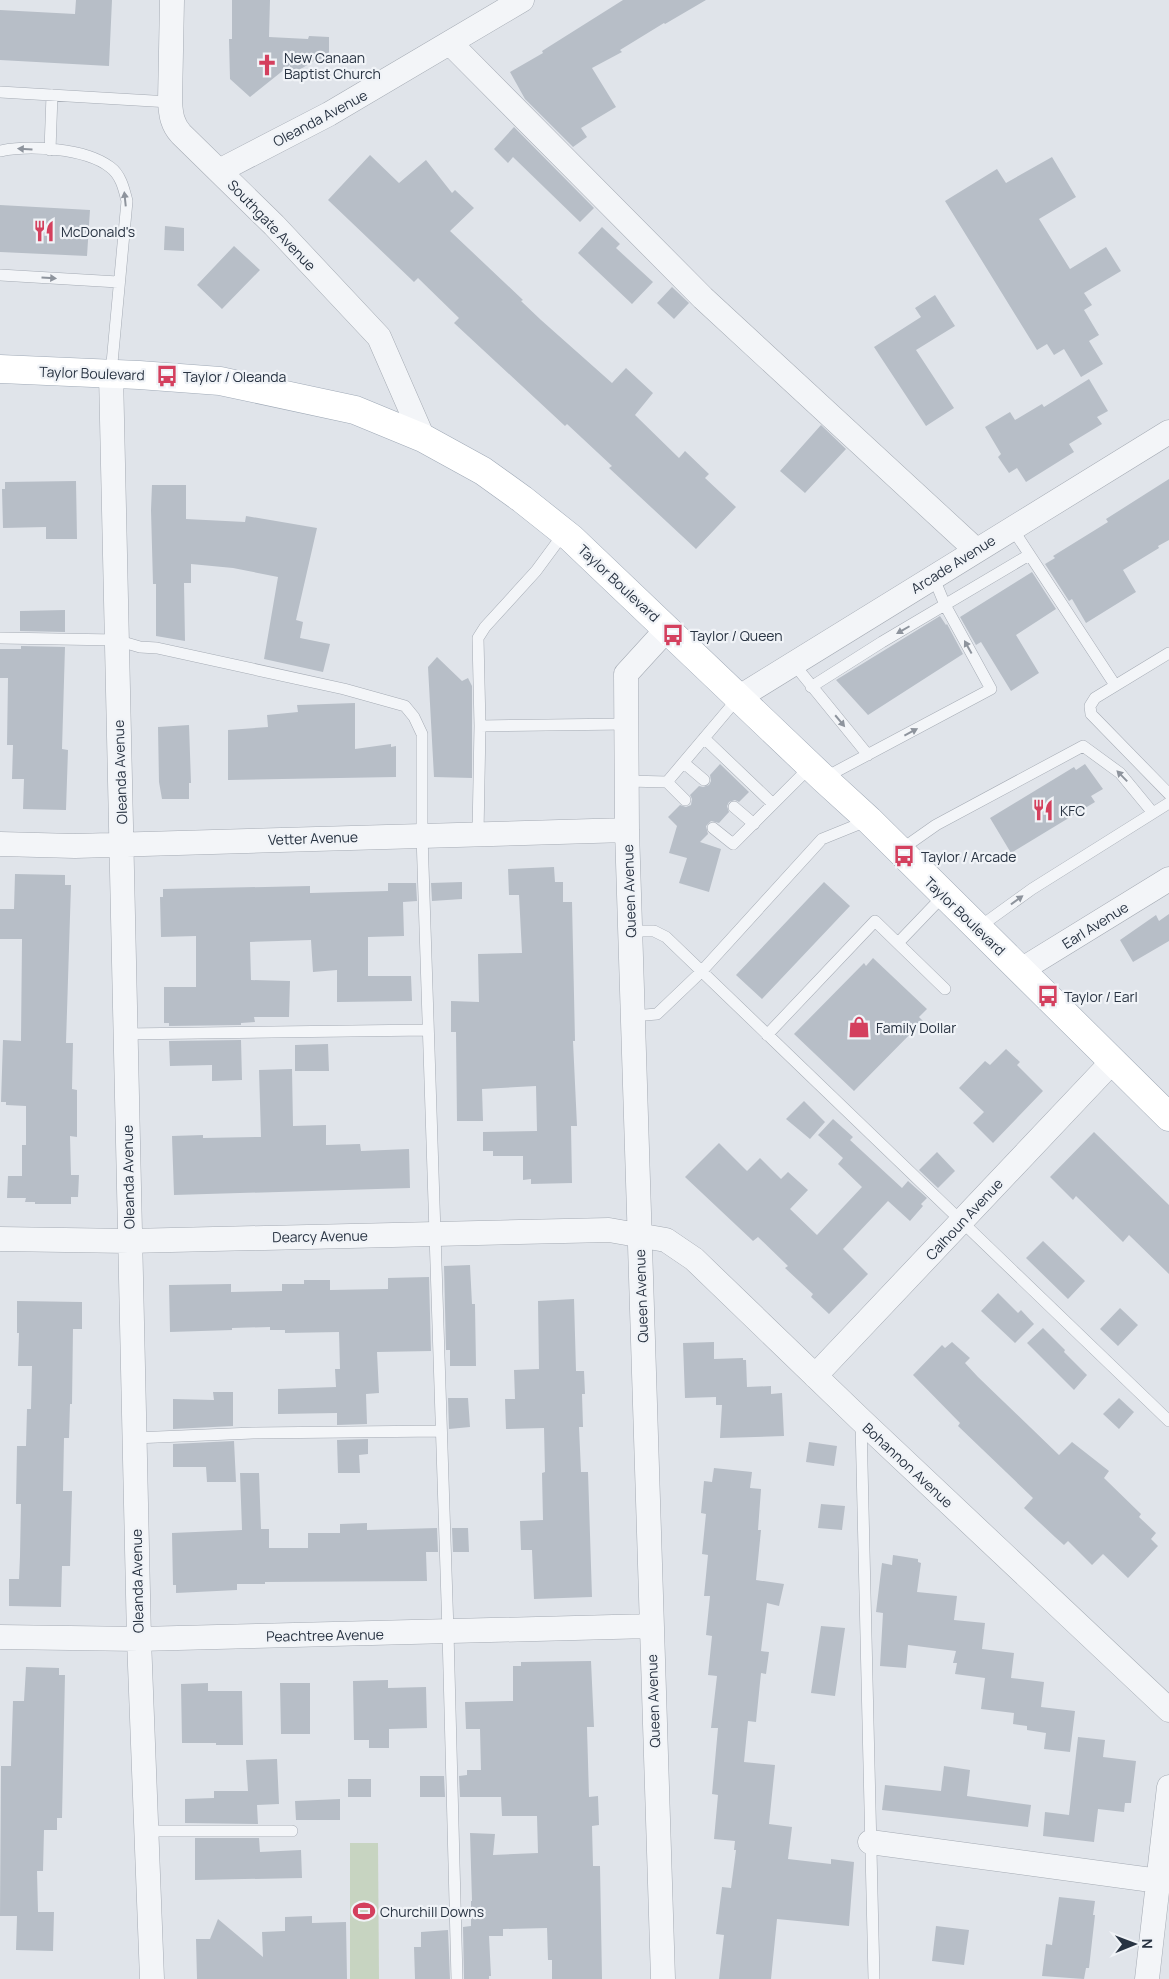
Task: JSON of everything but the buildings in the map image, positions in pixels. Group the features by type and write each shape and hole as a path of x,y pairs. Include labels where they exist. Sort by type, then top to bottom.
{"main road":[{"name":"Taylor Boulevard","path":"0,369 220,381 286,394 355,410 423,438 483,471 564,533 667,629 816,772 869,820 1169,1117"}],"street":[{"name":"Southgate Avenue","path":"172,0 170,102 174,126 274,225 379,337 423,438"},
{"name":"Oleanda Avenue","path":"219,171 329,114 451,44 522,0"},
{"path":"451,44 703,298 976,550"},
{"name":"Oleanda Avenue","path":"111,374 122,844 124,1034 139,1639 152,1979"},
{"name":"Arcade Avenue","path":"738,698 1169,432"},
{"name":"Queen Avenue","path":"662,1979 627,830 626,674 667,629"},
{"name":"Vetter Avenue","path":"0,844 75,846 627,830"},
{"name":"Earl Avenue","path":"1021,970 1169,879"},
{"name":"Calhoun Avenue","path":"814,1376 1112,1062"},
{"name":"Dearcy Avenue","path":"0,1238 129,1240 609,1230 639,1234"},
{"name":"Bohannon Avenue","path":"639,1234 666,1240 694,1259 814,1376 1169,1710"},
{"name":"Peachtree Avenue","path":"0,1637 139,1639 651,1626"},
{"path":"1147,1979 1169,1787"},
{"path":"870,1842 1159,1881"}],"lane":[{"path":"0,92 170,102"},
{"path":"50,150 52,95"},
{"path":"0,151 13,148 84,154 111,168 123,184 127,201 118,282 111,374"},
{"path":"0,275 118,282"},
{"path":"1012,528 1115,685"},
{"path":"478,834 480,726 478,638 485,627 536,571 564,533"},
{"path":"811,687 1030,555"},
{"path":"713,828 733,844 774,804 816,772 868,755 991,689 945,605 933,576"},
{"path":"0,638 116,640 140,647 157,648 344,689 405,706 414,717 422,734 422,835 448,1632 457,1979"},
{"path":"1169,653 1094,698 1090,706 1091,714 1169,794"},
{"path":"793,663 868,755"},
{"path":"667,782 738,698"},
{"path":"480,726 626,724"},
{"path":"704,738 774,804"},
{"path":"899,851 970,806 1083,746 1120,773 1153,813"},
{"path":"684,763 704,780"},
{"path":"627,780 667,782 685,800"},
{"path":"978,928 1032,889 1169,804"},
{"path":"734,807 754,824"},
{"path":"633,1016 657,1014 700,972 822,839 869,820"},
{"path":"898,943 944,895"},
{"path":"767,1035 875,921 945,989"},
{"path":"630,932 654,931 666,937 700,972 1169,1421"},
{"path":"124,1034 428,1030"},
{"path":"861,1420 874,1979"},
{"path":"134,1438 253,1433 441,1431"},
{"path":"146,1831 292,1831"}],"green space":[{"name":"Churchill Downs","path":"350,1843 378,1843 379,1979 350,1979"}],"place":[{"name":"New Canaan Baptist Church","path":"267,65"},
{"name":"McDonald's","path":"44,231"},
{"name":"Taylor / Oleanda","path":"167,376"},
{"name":"Taylor / Queen","path":"673,635"},
{"name":"KFC","path":"1043,810"},
{"name":"Taylor / Arcade","path":"904,856"},
{"name":"Taylor / Earl","path":"1048,996"},
{"name":"Family Dollar","path":"859,1027"},
{"name":"Churchill Downs","path":"364,1911"}]}
